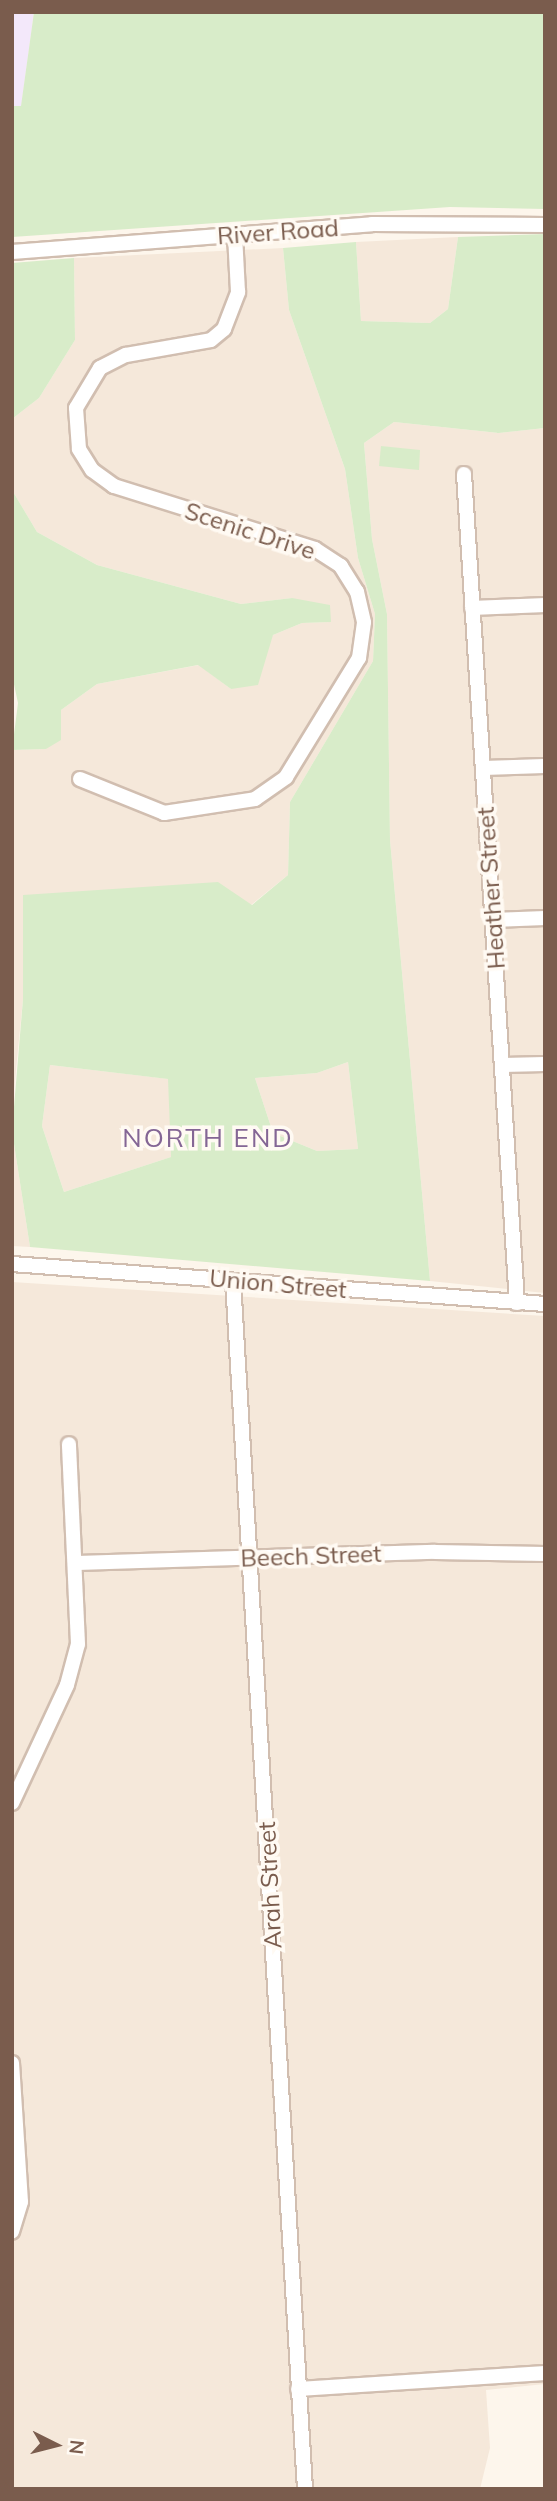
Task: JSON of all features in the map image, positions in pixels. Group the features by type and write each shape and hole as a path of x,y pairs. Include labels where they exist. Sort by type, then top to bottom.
{"street":[{"name":"River Road","path":"12,252 372,225 545,225"},
{"name":"Scenic Drive","path":"80,779 164,813 255,799 286,777 359,658 364,622 357,592 341,566 315,549 114,486 92,470 79,449 76,408 100,368 125,355 211,340 223,329 238,292 235,235"},
{"name":"Heather Street","path":"464,474 517,1303"},
{"path":"472,608 545,606"},
{"path":"483,768 545,766"},
{"path":"493,920 545,918"},
{"path":"503,1065 545,1064"},
{"name":"Union Street","path":"12,1264 545,1304"},
{"name":"Arah Street","path":"233,1281 252,1559 305,2489"},
{"path":"12,1803 75,1658 77,1563 69,1444"},
{"name":"Beech Street","path":"77,1563 545,1554"},
{"path":"12,2063 21,2202 12,2232"},
{"path":"298,2389 545,2373"}],"shaded area":[{"path":"12,12 34,12 21,107 12,106"},
{"path":"458,237 448,309 430,323 361,321 356,242"},
{"path":"283,248 289,310 345,469 358,558 375,614 373,661 290,802 288,875 251,905 23,895 23,999 12,1111 12,750 46,749 61,710 97,684 199,665 231,689 273,635 302,623 330,622 292,598 241,604 97,565 37,532 12,490 12,419 39,398 75,340 74,258"},
{"path":"394,422 499,433 545,428 545,1293 430,1281 390,840 387,614 372,539 364,443"},
{"path":"348,1062 358,1149 317,1151 273,1133 255,1078 317,1073"},
{"path":"50,1065 169,1079 171,1157 64,1192 42,1126"},
{"path":"12,1131 30,1247 12,1246"},
{"path":"12,1282 545,1316 545,2384 486,2390 490,2448 480,2489 12,2489"}],"green space":[{"path":"34,12 545,12 545,209 450,207 12,237 12,106 21,106"},
{"path":"545,234 545,428 499,433 394,422 364,443 372,539 387,614 390,840 430,1281 30,1247 12,1131 23,999 23,895 218,882 252,905 288,875 290,802 373,661 375,614 358,558 345,469 289,310 283,248 356,242 361,321 430,323 448,309 458,237","holes":["348,1062 358,1149 317,1151 273,1133 255,1078 317,1073","50,1065 168,1079 171,1157 64,1192 42,1126"]},
{"path":"74,258 75,340 39,398 12,419 12,263"},
{"path":"381,446 420,450 419,470 379,466"},
{"path":"12,490 37,532 97,565 241,604 292,598 330,605 331,622 302,623 273,635 258,685 231,689 198,665 97,684 61,710 61,740 46,749 12,750 18,703 12,675"}],"district":[{"name":"NORTH END","path":"208,1138"}]}
